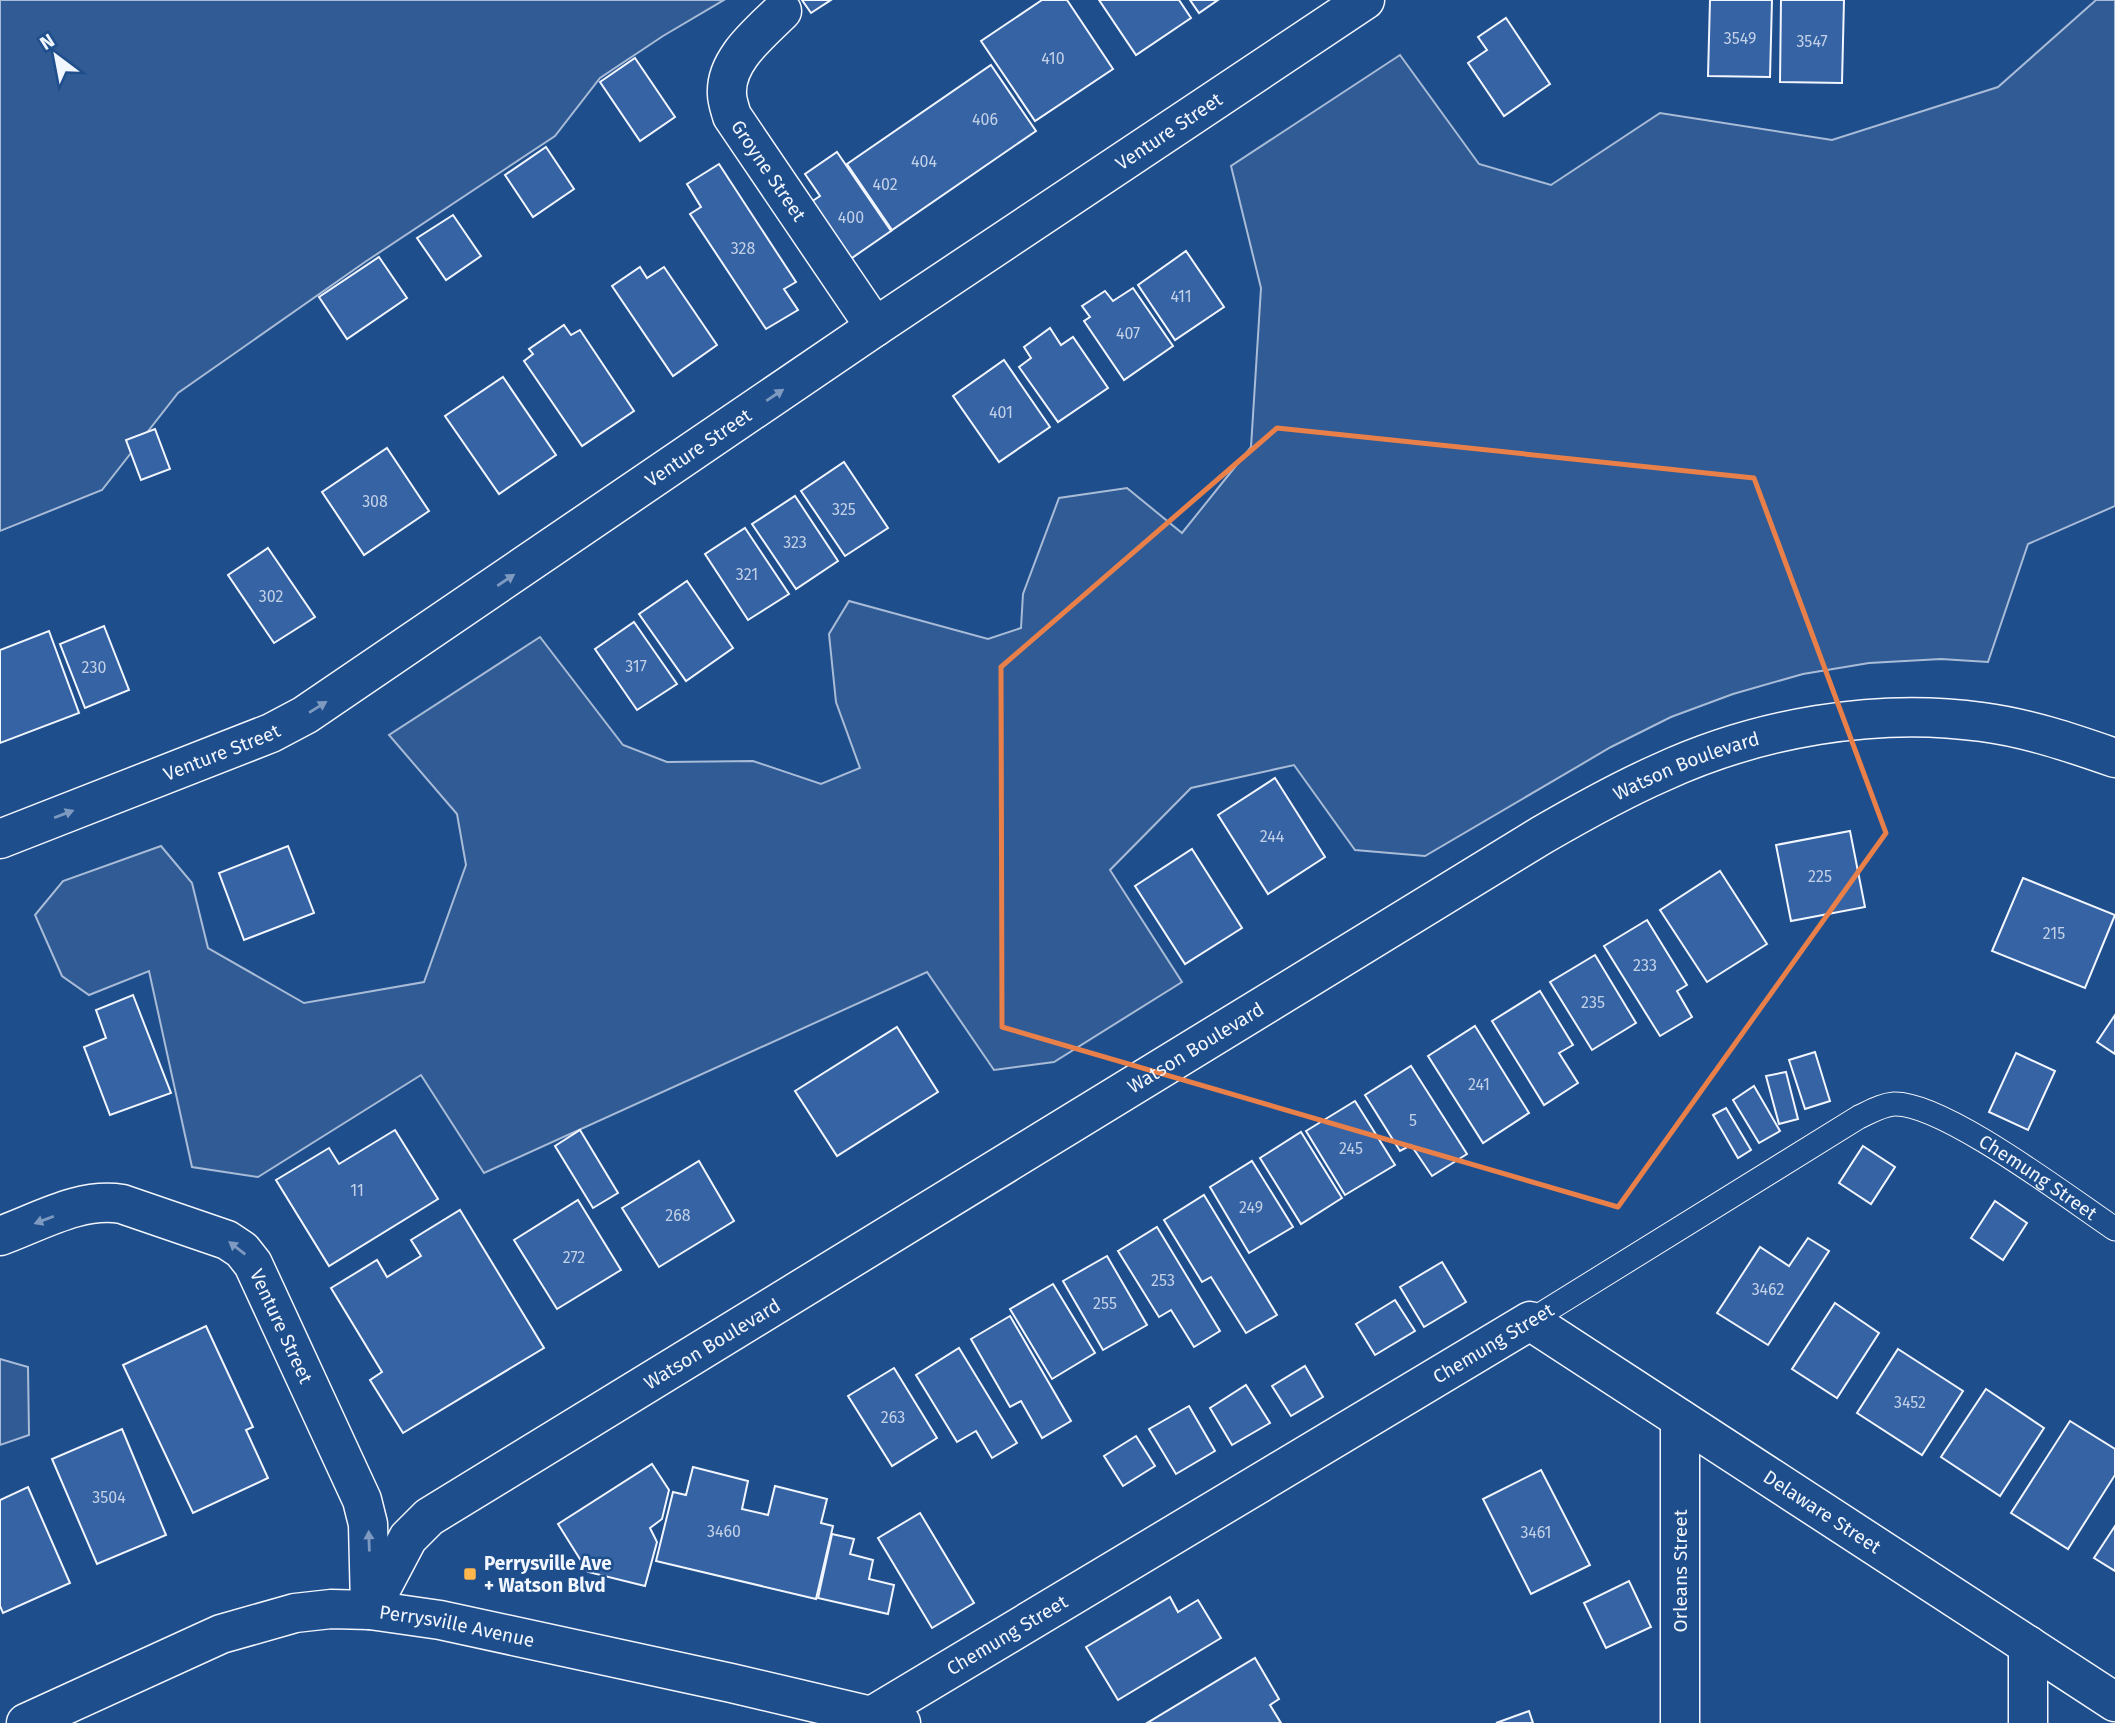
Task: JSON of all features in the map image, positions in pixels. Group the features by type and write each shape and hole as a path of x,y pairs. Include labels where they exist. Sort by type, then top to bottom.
{"street":[{"name":"Venture Street","path":"0,839 271,733 305,715 875,327 1365,0"},
{"name":"Groyne Street","path":"782,11 743,51 732,70 727,93 732,116 875,327"},
{"name":"Watson Boulevard","path":"370,1610 408,1538 429,1517 1542,835 1616,794 1662,772 1720,750 1786,731 1848,720 1914,717 1982,722 2050,736 2115,758"},
{"name":"Venture Street","path":"0,1237 87,1203 104,1201 122,1204 227,1240 242,1250 253,1264 362,1500 368,1524 370,1610"},
{"name":"Delaware Street","path":"1530,1321 2115,1702"},
{"name":"Chemung Street","path":"887,1719 1530,1321"},
{"name":"Orleans Street","path":"1680,1419 1680,1723"},
{"name":"Perrysville Avenue","path":"26,1723 221,1634 295,1613 331,1609 370,1610 440,1620 887,1719"},
{"path":"2028,1645 2028,1723"}],"lane":[{"name":"Chemung Street","path":"1530,1321 1859,1117 1893,1104 1927,1111 1983,1140 2115,1229"}],"highlighted area":[{"path":"1277,428 1754,478 1886,833 1618,1207 1002,1027 1001,667"}],"shaded area":[{"path":"0,0 724,0 600,78 555,136 365,262 178,393 102,490 0,531"},
{"path":"2096,0 2115,0 2115,506 2028,544 1988,662 1941,659 1869,663 1803,674 1733,694 1671,717 1611,747 1425,856 1355,850 1294,765 1191,788 1110,870 1182,982 1054,1062 994,1070 927,972 484,1173 421,1075 258,1177 192,1167 149,971 89,995 62,976 35,915 63,881 161,846 192,883 208,948 304,1003 424,982 466,865 457,814 389,735 540,637 623,745 667,762 753,761 821,784 860,768 836,702 829,634 849,601 988,639 1021,628 1023,594 1059,498 1127,488 1182,533 1251,447 1261,288 1231,166 1400,55 1479,164 1551,185 1660,113 1832,140 1998,87"},
{"path":"0,1359 28,1367 29,1435 0,1445"}],"building":[{"path":"802,0 831,0 811,13"},
{"path":"1042,0 1067,0 1113,69 1035,121 981,41"},
{"path":"1099,0 1179,0 1191,18 1136,55"},
{"path":"1190,0 1218,0 1199,13"},
{"path":"1710,0 1772,0 1770,77 1708,76"},
{"path":"1781,0 1844,0 1842,83 1780,82"},
{"path":"1506,18 1550,84 1504,116 1468,63 1487,50 1478,37"},
{"path":"635,58 675,117 640,141 600,82"},
{"path":"991,65 1036,131 892,230 847,164"},
{"path":"546,147 574,189 533,217 505,175"},
{"path":"837,152 891,231 849,260 811,202 820,196 805,174"},
{"path":"719,164 796,282 784,289 798,310 766,329 690,214 701,207 687,184"},
{"path":"453,215 481,256 446,280 417,238"},
{"path":"1186,251 1224,307 1175,340 1138,285"},
{"path":"379,257 407,298 347,339 319,297"},
{"path":"640,267 647,278 664,267 717,345 673,376 612,286"},
{"path":"1133,288 1173,346 1124,380 1084,321 1090,317 1082,306 1105,291 1113,301"},
{"path":"564,325 571,335 580,330 634,411 582,446 524,361 533,354 529,349"},
{"path":"1050,328 1061,345 1073,337 1108,388 1058,422 1019,367 1031,358 1024,347"},
{"path":"1004,360 1050,427 999,462 953,396"},
{"path":"503,377 556,455 499,494 445,416"},
{"path":"155,429 170,469 141,480 126,440"},
{"path":"387,448 429,511 364,555 322,492"},
{"path":"844,462 888,528 845,556 801,491"},
{"path":"795,496 838,561 796,589 752,524"},
{"path":"745,528 789,594 748,620 705,554"},
{"path":"268,548 315,617 274,643 228,575"},
{"path":"687,581 733,648 686,681 639,614"},
{"path":"634,622 677,684 637,710 595,649"},
{"path":"104,626 129,690 85,708 60,644"},
{"path":"49,631 79,713 0,743 0,650"},
{"path":"1275,778 1325,857 1268,894 1218,815"},
{"path":"1850,831 1865,907 1791,921 1776,845"},
{"path":"288,846 314,913 244,940 219,873"},
{"path":"1192,849 1242,928 1185,964 1135,886"},
{"path":"1720,871 1767,944 1707,982 1660,910"},
{"path":"2023,878 2115,915 2085,988 1992,951"},
{"path":"1647,920 1687,985 1677,991 1692,1017 1660,1036 1604,946"},
{"path":"1595,955 1636,1023 1592,1050 1550,982"},
{"path":"1540,991 1573,1045 1559,1053 1578,1083 1544,1105 1492,1021"},
{"path":"133,995 171,1093 110,1115 84,1047 106,1038 96,1010"},
{"path":"2115,1015 2115,1054 2097,1042"},
{"path":"1475,1026 1529,1113 1483,1143 1428,1056"},
{"path":"897,1027 938,1092 837,1156 795,1091"},
{"path":"1815,1052 1830,1101 1805,1109 1789,1060"},
{"path":"2016,1053 2055,1071 2028,1130 1989,1112"},
{"path":"1411,1066 1467,1154 1432,1176 1411,1145 1400,1151 1365,1095"},
{"path":"1786,1072 1798,1119 1779,1124 1766,1076"},
{"path":"1754,1086 1780,1131 1759,1143 1733,1100"},
{"path":"1355,1101 1395,1165 1345,1195 1306,1131"},
{"path":"1726,1108 1751,1150 1738,1158 1713,1115"},
{"path":"395,1130 438,1199 329,1266 276,1180 329,1148 339,1164"},
{"path":"580,1130 618,1193 593,1208 555,1146"},
{"path":"1301,1132 1342,1198 1301,1224 1260,1158"},
{"path":"1863,1146 1895,1167 1871,1204 1839,1183"},
{"path":"699,1161 734,1221 659,1267 622,1208"},
{"path":"1252,1161 1293,1227 1249,1253 1210,1187"},
{"path":"1204,1195 1277,1315 1246,1333 1211,1277 1202,1282 1164,1220"},
{"path":"578,1200 621,1270 557,1309 514,1240"},
{"path":"1995,1201 2027,1223 2003,1260 1971,1238"},
{"path":"460,1210 544,1348 403,1433 370,1380 382,1372 331,1288 377,1260 387,1277 421,1256 411,1240"},
{"path":"1157,1227 1220,1331 1194,1347 1171,1310 1159,1317 1118,1251"},
{"path":"1808,1238 1829,1251 1768,1345 1717,1313 1760,1247 1789,1266"},
{"path":"1107,1256 1147,1325 1103,1350 1063,1281"},
{"path":"1442,1262 1466,1302 1424,1327 1400,1287"},
{"path":"1053,1284 1095,1353 1052,1379 1010,1309"},
{"path":"1395,1300 1415,1331 1375,1355 1356,1324"},
{"path":"1835,1303 1879,1333 1837,1398 1792,1369"},
{"path":"1010,1316 1071,1421 1042,1438 1021,1401 1010,1407 971,1339"},
{"path":"206,1326 253,1427 246,1430 268,1478 193,1513 123,1365"},
{"path":"959,1348 1017,1443 992,1458 976,1431 957,1442 916,1375"},
{"path":"1898,1349 1963,1391 1922,1455 1857,1413"},
{"path":"1305,1366 1323,1397 1291,1416 1272,1386"},
{"path":"894,1368 937,1438 892,1466 848,1396"},
{"path":"1246,1385 1270,1423 1232,1445 1210,1408"},
{"path":"1986,1389 2044,1428 2000,1496 1941,1457"},
{"path":"1189,1406 1215,1451 1176,1474 1149,1429"},
{"path":"2070,1421 2115,1449 2115,1475 2068,1549 2011,1513"},
{"path":"122,1429 166,1535 97,1564 52,1459"},
{"path":"1136,1436 1155,1466 1123,1486 1104,1456"},
{"path":"652,1464 669,1490 662,1519 650,1528 657,1542 645,1586 588,1572 558,1524"},
{"path":"693,1467 748,1481 742,1509 768,1515 775,1486 827,1499 821,1523 833,1526 816,1599 656,1561 673,1492 686,1495"},
{"path":"1541,1470 1590,1565 1531,1594 1483,1499"},
{"path":"28,1487 70,1583 3,1613 0,1606 0,1500"},
{"path":"920,1513 974,1603 932,1628 878,1538"},
{"path":"2115,1526 2115,1571 2094,1558"},
{"path":"832,1534 854,1539 850,1554 873,1560 869,1579 894,1585 888,1614 818,1598"},
{"path":"1629,1581 1651,1627 1606,1648 1584,1603"},
{"path":"1170,1597 1178,1612 1198,1600 1221,1638 1118,1700 1086,1647"},
{"path":"1255,1658 1279,1699 1270,1705 1281,1723 1147,1723"},
{"path":"1529,1711 1533,1723 1496,1723"}],"place":[{"name":"Perrysville Ave + Watson Blvd","path":"470,1574"}]}
